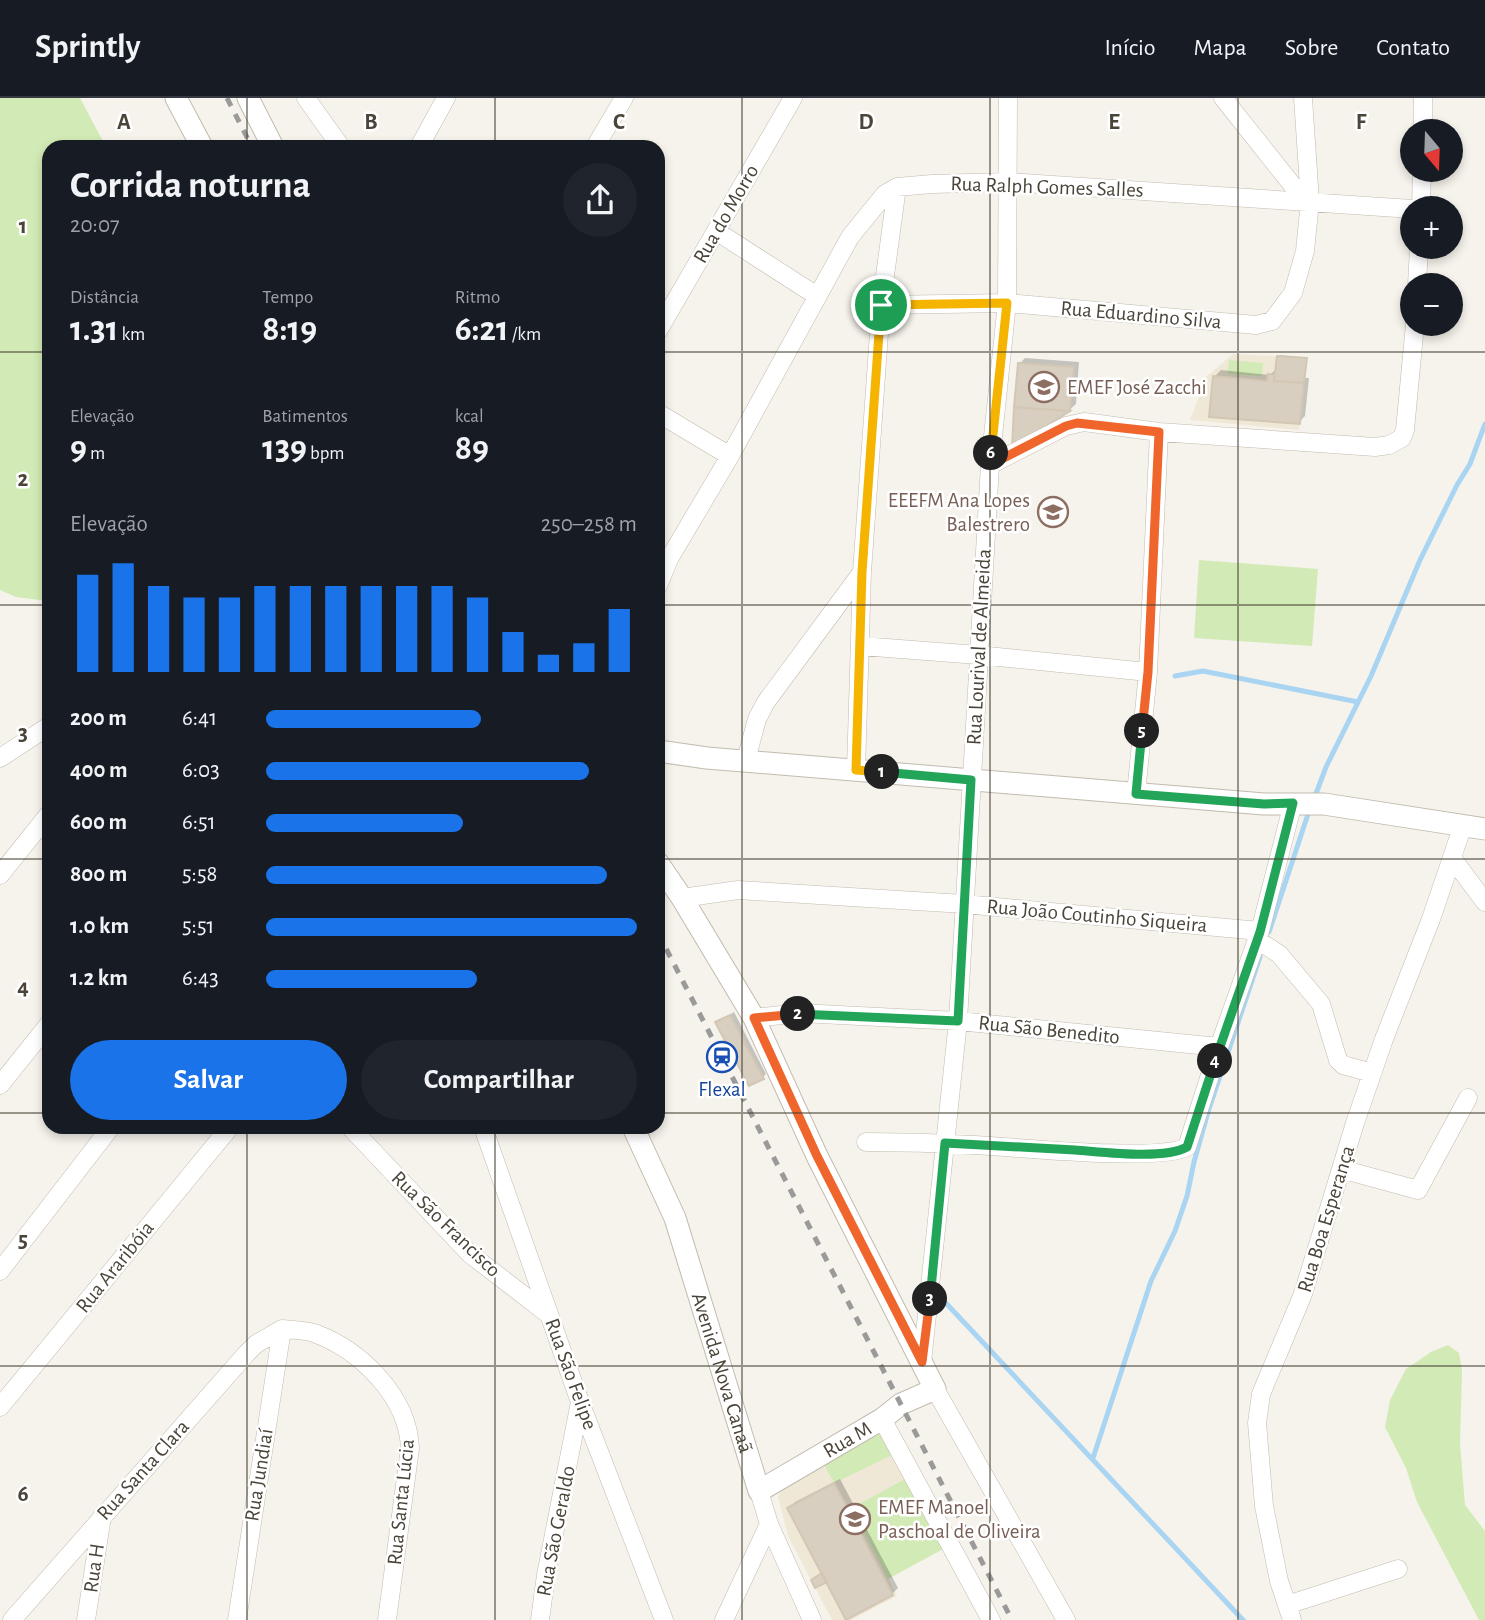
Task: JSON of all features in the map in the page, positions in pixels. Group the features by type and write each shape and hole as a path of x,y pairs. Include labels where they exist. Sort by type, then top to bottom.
{"street":[{"path":"176,98 198,140"},
{"path":"248,98 269,140"},
{"path":"306,98 336,140"},
{"path":"423,140 446,98"},
{"path":"599,140 624,98"},
{"name":"Rua do Morro","path":"665,319 793,98"},
{"name":"Rua Lourival de Almeida","path":"922,1362 958,1021 990,465 1007,303 1009,98"},
{"path":"1223,98 1308,201"},
{"path":"1303,98 1308,201"},
{"path":"1423,98 1423,119"},
{"name":"Rua Ralph Gomes Salles","path":"897,187 1008,182 1400,208"},
{"path":"665,569 850,237 872,207 897,187"},
{"path":"856,770 862,572 881,305 897,187"},
{"name":"Rua Eduardino Silva","path":"881,305 1007,303 1256,325 1272,321 1293,293 1305,251 1308,201"},
{"path":"716,231 817,296"},
{"path":"990,465 1077,423 1159,432 1375,447 1397,442 1405,430 1414,336"},
{"path":"665,417 730,456"},
{"path":"1136,794 1148,672 1159,432"},
{"path":"746,760 757,719 766,702 862,572"},
{"path":"861,646 1148,672"},
{"path":"0,758 42,731"},
{"path":"665,752 1136,794 1264,804 1324,804 1485,829"},
{"path":"866,1142 945,1143 1121,1153 1170,1153 1187,1147 1259,936 1297,803"},
{"path":"0,875 42,823"},
{"name":"Rua Boa Esperança","path":"1290,1612 1279,1581 1264,1506 1257,1423 1261,1394 1303,1294 1372,1073 1463,825"},
{"path":"1452,858 1485,902"},
{"path":"665,873 754,1018 817,1156 934,1389 1066,1620"},
{"name":"Rua João Coutinho Siqueira","path":"682,898 738,890 964,904 1259,936"},
{"path":"1259,936 1279,954 1321,1004 1338,1060 1343,1065 1372,1073"},
{"name":"Rua São Benedito","path":"754,1018 800,1013 958,1021 1219,1047"},
{"path":"0,1085 42,1033"},
{"path":"1341,1169 1418,1190 1468,1098"},
{"path":"0,1271 106,1134"},
{"name":"Rua Araribóia","path":"0,1407 224,1134"},
{"name":"Rua São Francisco","path":"357,1134 470,1254 549,1314"},
{"name":"Rua São Felipe","path":"485,1134 580,1402 664,1620"},
{"name":"Avenida Nova Canaã","path":"636,1134 674,1218 769,1524 812,1620"},
{"name":"Rua Santa Clara","path":"12,1620 256,1344 282,1329"},
{"name":"Rua Jundiaí","path":"237,1620 282,1329"},
{"name":"Rua Santa Lúcia","path":"282,1329 314,1333 345,1347 369,1368 399,1406 406,1421 410,1448 387,1620"},
{"name":"Rua M","path":"759,1491 882,1419 901,1404 934,1389"},
{"name":"Rua São Geraldo","path":"540,1620 546,1575 580,1402"},
{"path":"882,1419 991,1620"},
{"name":"Rua H","path":"86,1620 102,1516"},
{"path":"724,1620 769,1524"},
{"path":"1290,1612 1398,1569"}],"shaded area":[{"path":"1233,354 1307,358 1299,430 1190,420 1207,376"},
{"name":"EMEF Manoel Paschoal de Oliveira","path":"880,1434 943,1549 888,1578 897,1596 851,1620 832,1620 788,1536 778,1497 783,1486"}],"green space":[{"path":"0,98 80,98 102,140 42,140 42,600 16,597 0,590"},
{"path":"1229,360 1263,363 1262,376 1228,374"},
{"path":"1199,560 1318,569 1312,646 1194,638"},
{"path":"1448,1345 1459,1353 1462,1370 1460,1444 1465,1505 1485,1531 1485,1620 1479,1620 1417,1502 1406,1468 1385,1427 1390,1400 1406,1369 1431,1352"},
{"path":"880,1434 892,1455 834,1483 824,1464"},
{"path":"905,1479 943,1549 888,1579 852,1508"}],"building":[{"path":"1277,356 1307,358 1304,383 1274,381"},
{"name":"EMEF José Zacchi","path":"1018,363 1074,367 1070,411 1014,407"},
{"path":"1268,374 1275,375 1274,381 1304,383 1300,424 1209,417 1213,376 1267,381"},
{"path":"1014,407 1070,411 1012,448"},
{"path":"730,1015 764,1079 749,1086 715,1022"},
{"path":"834,1483 893,1595 846,1620 787,1508"},
{"path":"822,1573 827,1582 815,1588 811,1580"}],"waterway":[{"path":"1314,799 1326,767 1371,676 1420,560 1470,464 1485,424"},
{"path":"1175,676 1203,671 1358,702"},
{"path":"1269,932 1310,808"},
{"path":"1093,1458 1151,1281 1175,1231 1187,1196 1208,1112 1260,957"},
{"path":"944,1301 1243,1620"}],"railway":[{"path":"227,98 248,140"},
{"path":"665,947 1012,1620"}],"place":[{"name":"EMEF José Zacchi","path":"1044,387"},
{"name":"EEEFM Ana Lopes Balestrero","path":"1053,512"},
{"name":"Flexal","path":"722,1057"},
{"name":"EMEF Manoel Paschoal de Oliveira","path":"855,1519"}],"route":[{"path":"1007,303 990,465 1077,423 1159,432 1148,672 1136,794 1264,804 1293,803 1260,932 1187,1147 1170,1153 1121,1153 945,1143 930,1306 922,1362 817,1156 754,1018 800,1013 958,1021 971,780 856,770 862,572 881,305 1007,303"}]}
